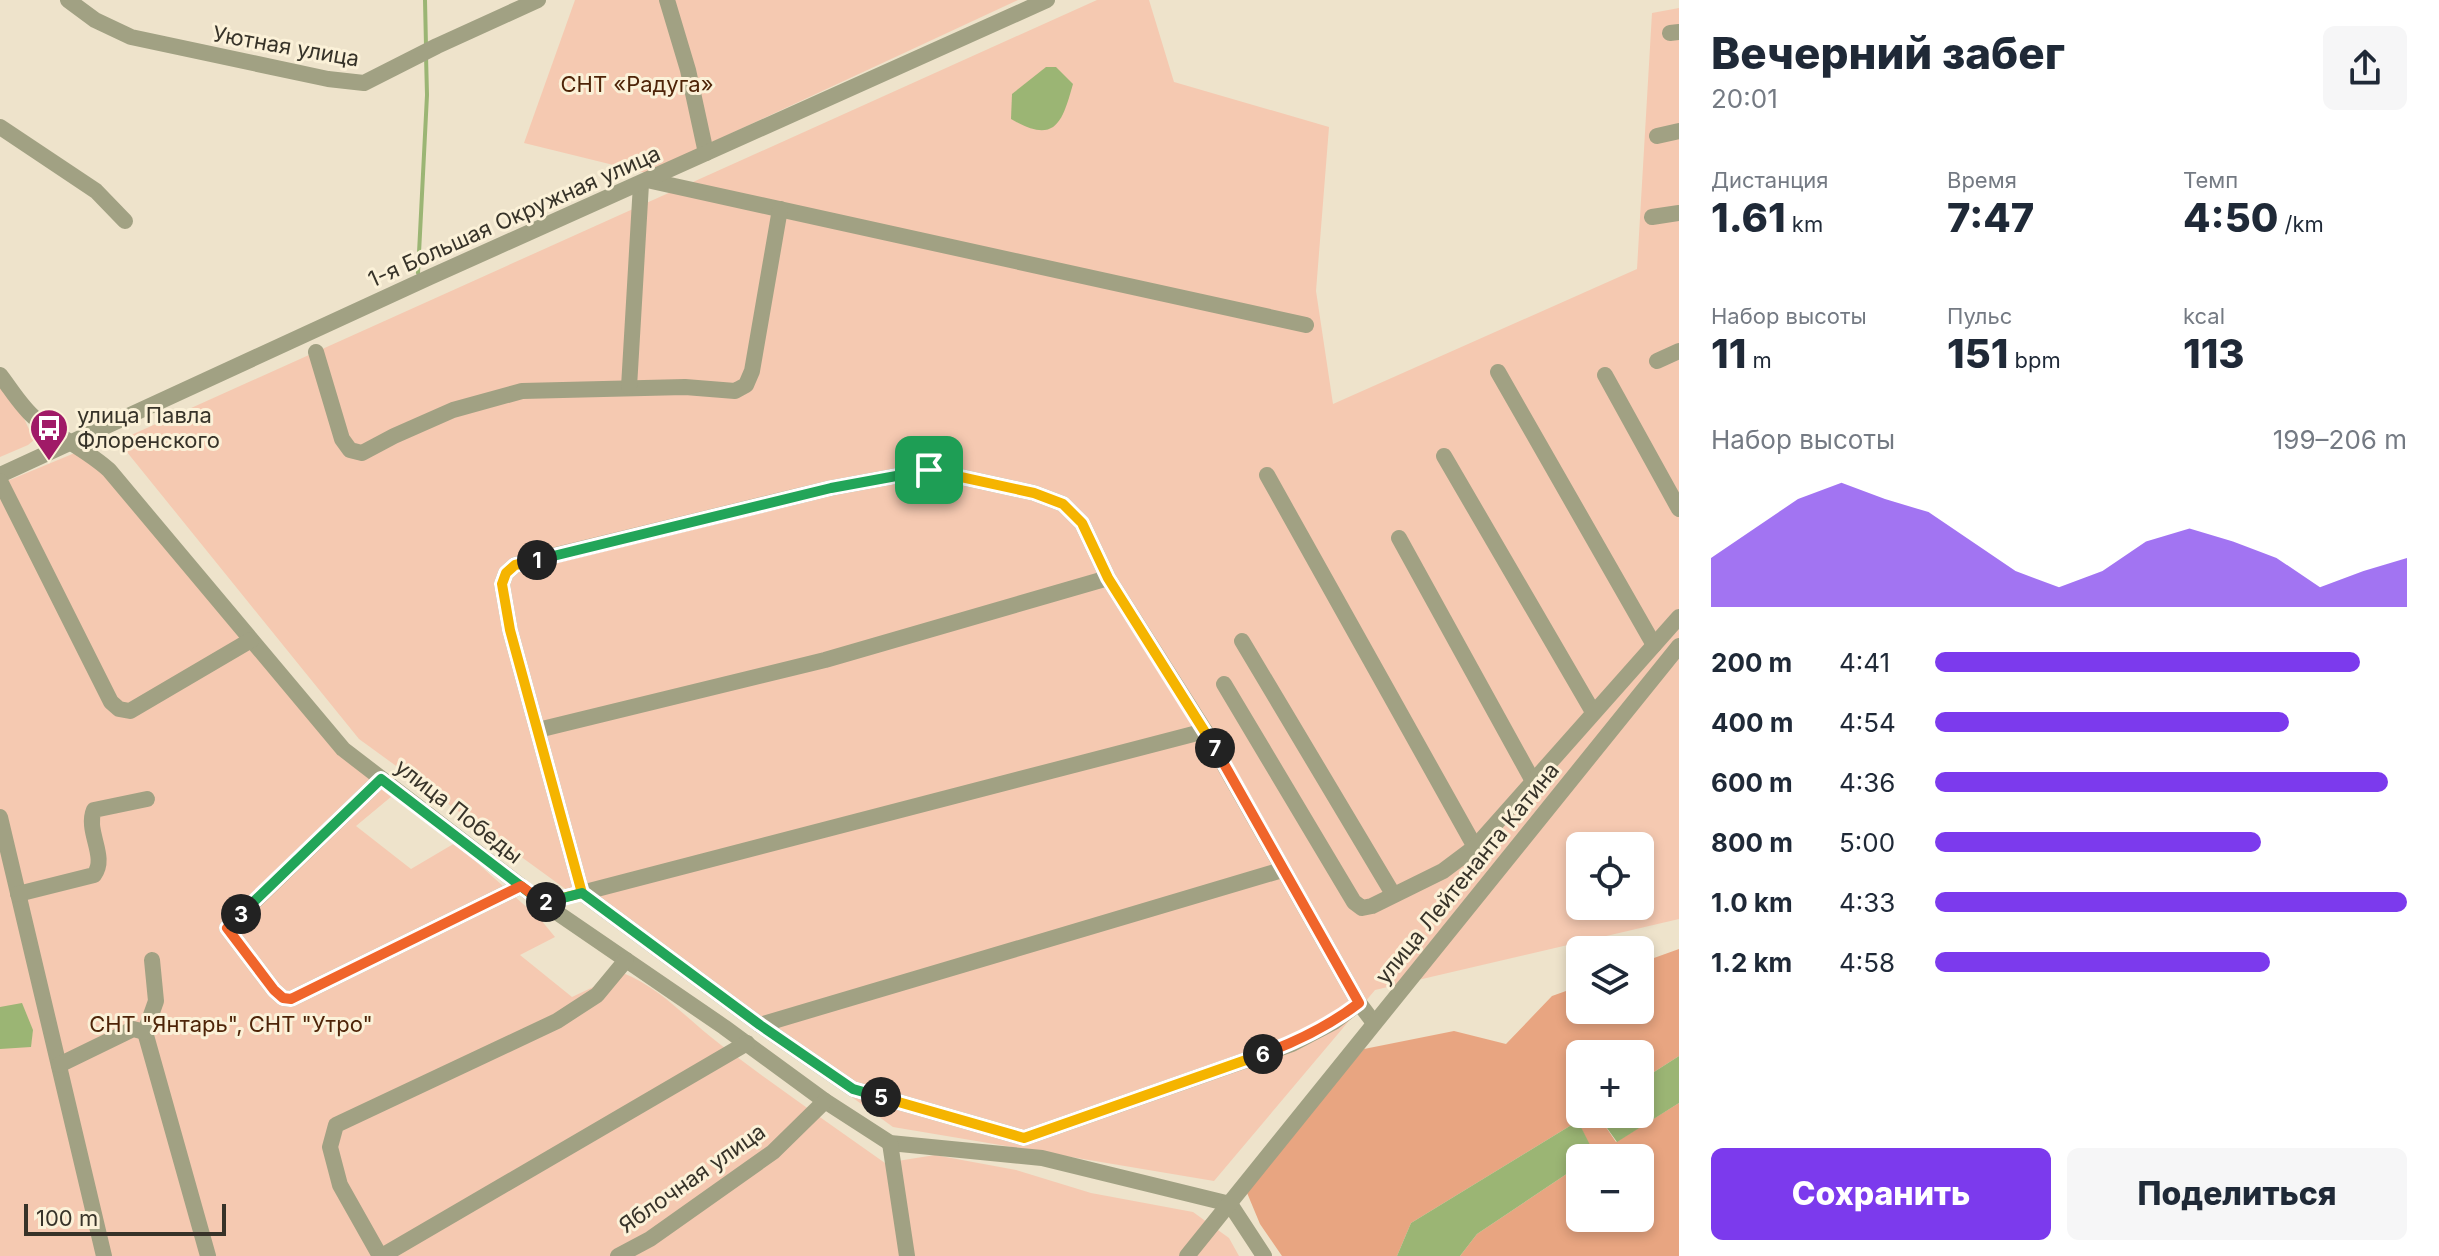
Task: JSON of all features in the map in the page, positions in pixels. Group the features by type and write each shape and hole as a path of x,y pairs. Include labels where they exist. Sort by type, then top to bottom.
{"street":[{"name":"Уютная улица","path":"68,0 95,20 131,37 328,79 364,83 538,0"},
{"path":"667,0 688,70 706,153"},
{"name":"1-я Большая Окружная улица","path":"0,475 644,182 1018,5 1047,0"},
{"path":"0,127 96,191 125,221"},
{"path":"1657,136 1679,131"},
{"path":"629,387 644,182 1306,325"},
{"path":"316,352 342,439 350,450 362,453 453,410 522,391 629,387 735,391 746,385 752,371 780,209"},
{"path":"1652,217 1679,213"},
{"path":"1657,361 1679,351"},
{"path":"1498,372 1654,645"},
{"path":"0,375 33,417 68,442"},
{"path":"1605,375 1679,509"},
{"name":"улица Победы","path":"68,442 91,453 109,470 343,749 543,903 747,1043 825,1101 890,1143"},
{"path":"1444,456 1593,712"},
{"path":"1359,1003 1334,1022 1292,1044 1024,1138 853,1089 760,1025 582,893 510,630 502,584 506,573 515,565 831,488 929,470 1034,493 1063,504 1082,523 1108,578 1205,731 1282,870 1359,1003 1374,1023"},
{"path":"1267,475 1475,847"},
{"path":"0,481 111,702 119,709 130,711 251,640"},
{"path":"1399,538 1534,783"},
{"path":"538,730 825,660 1108,578"},
{"path":"1224,684 1354,902 1362,908 1443,871 1475,847 1679,617"},
{"path":"1242,641 1393,894"},
{"name":"улица Лейтенанта Катина","path":"1187,1256 1679,646"},
{"path":"543,903 1205,731"},
{"path":"381,779 227,928 283,998 291,999 521,886"},
{"path":"18,894 94,875 99,865 91,820 94,810 147,799"},
{"path":"0,817 104,1256"},
{"path":"760,1025 1282,870"},
{"path":"152,960 156,1001 145,1032 208,1256"},
{"path":"626,960 597,995 557,1021 336,1125 330,1147 340,1185 381,1256 747,1043"},
{"path":"59,1065 133,1029 145,1032"},
{"name":"Яблочная улица","path":"618,1256 650,1239 773,1152 825,1101"},
{"path":"907,1256 890,1143 1042,1158 1230,1204 1264,1256"}],"green space":[{"name":"СНТ «Радуга»","path":"575,0 1018,0 646,173 524,143"},
{"path":"1097,0 1149,0 1174,82 1329,127 1316,291 1333,404 1637,269 1652,13 1679,8 1679,919 1606,936 1566,936 1566,945 1375,990 1214,1181 893,1127 359,739 118,441"},
{"path":"0,382 21,412 34,440 0,457"},
{"name":"СНТ \"Янтарь\", СНТ \"Утро\"","path":"82,450 392,796 356,826 411,869 455,843 541,920 555,937 520,955 572,997 623,973 637,979 741,1060 885,1163 935,1155 1016,1170 1091,1193 1193,1212 1229,1238 1239,1256 0,1256 0,484"}],"shaded area":[{"path":"1046,67 1056,67 1073,84 1060,119 1047,130 1038,130 1011,119 1012,94"},
{"path":"1679,949 1679,1056 1654,1072 1654,1040 1566,1040 1567,1128 1411,1223 1397,1256 1282,1256 1260,1224 1245,1188 1364,1049 1454,1031 1506,1044 1552,996 1566,991 1566,1024 1654,1024 1654,958"},
{"path":"22,1003 33,1030 31,1047 0,1049 0,1007"},
{"path":"1679,1056 1679,1103 1654,1119 1654,1072"},
{"path":"1679,1103 1679,1256 1460,1256 1477,1234 1566,1174 1566,1232 1654,1232 1654,1144 1589,1144 1581,1128 1606,1128 1616,1142 1639,1128 1654,1128 1654,1118"},
{"path":"1567,1128 1582,1128 1590,1144 1566,1144 1566,1174 1477,1234 1460,1256 1397,1256 1411,1223"},
{"path":"1607,1128 1639,1128 1617,1142"}],"waterway":[{"path":"425,0 426,46"},
{"path":"418,273 427,95 426,55"}],"place":[{"name":"улица Павла Флоренского","path":"49,462"}],"route":[{"path":"929,470 831,488 633,534 515,565 506,573 502,584 510,630 582,893 543,903 521,886 381,779 227,928 274,990 283,998 291,999 521,886 543,903 582,893 760,1025 853,1089 1024,1138 1292,1044 1334,1022 1359,1003 1205,731 1108,578 1082,523 1063,504 1034,493 929,470"}]}
